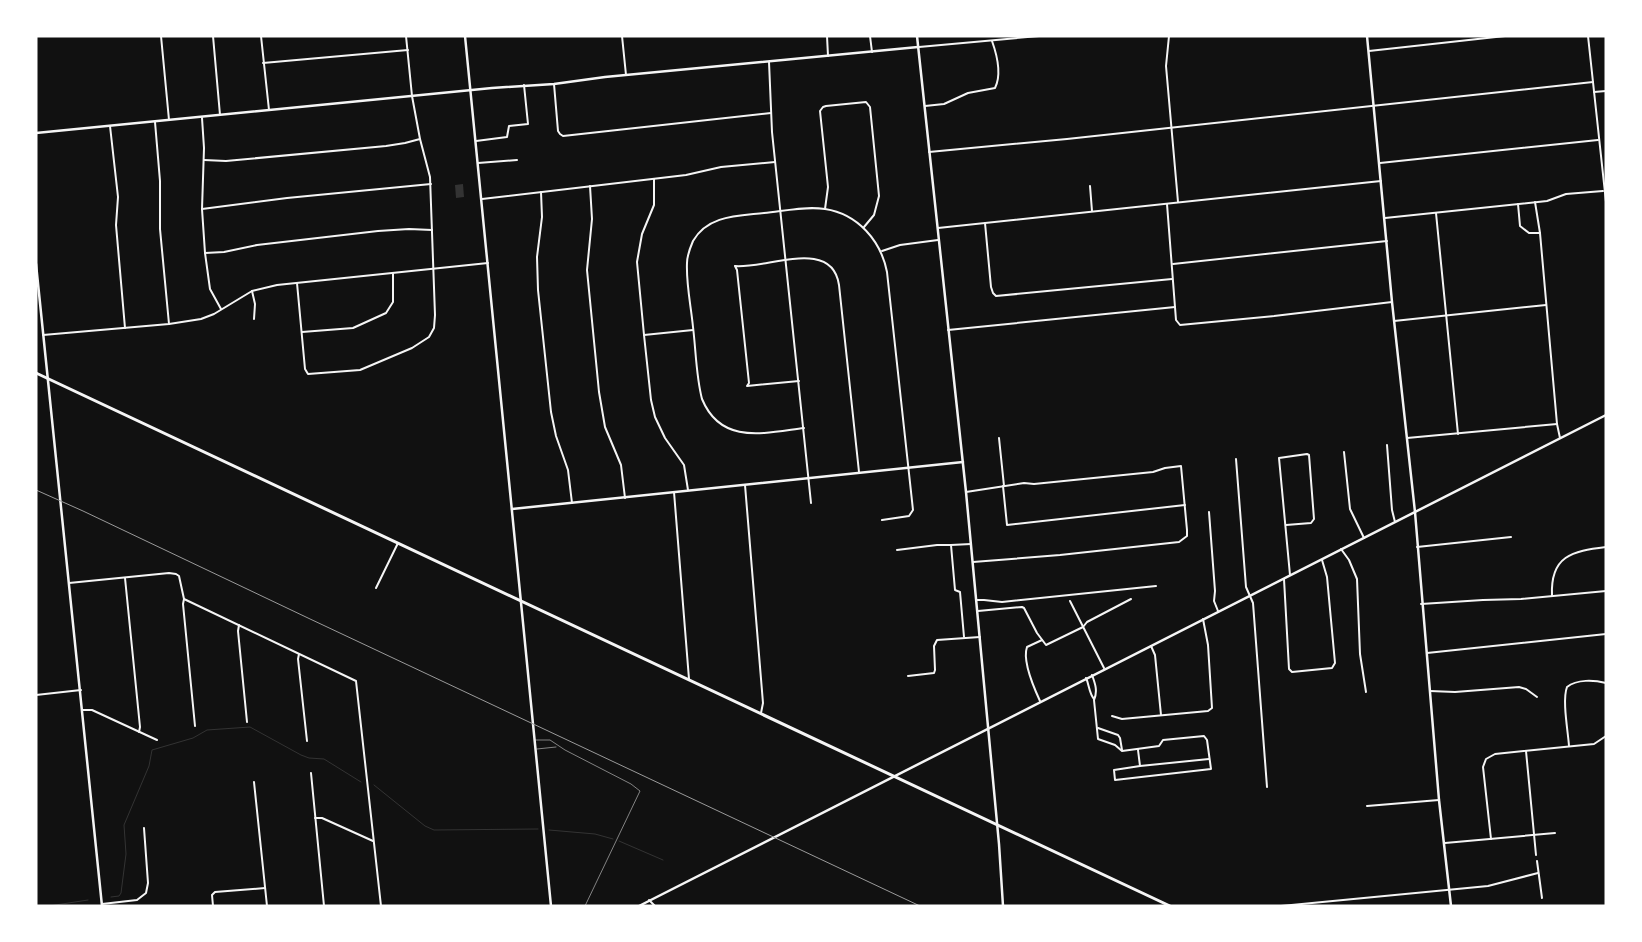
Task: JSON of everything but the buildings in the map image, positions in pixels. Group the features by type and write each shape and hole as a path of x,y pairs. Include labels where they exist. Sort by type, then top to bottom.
{"main road":[{"path":"36,373 1170,906"}],"street":[{"path":"162,36 169,120"},
{"path":"213,36 220,115"},
{"path":"261,36 269,110"},
{"path":"297,283 305,369 308,374 360,370 412,348 425,341 432,333 435,322 431,184 412,96 406,36"},
{"path":"465,36 551,906"},
{"path":"622,36 626,75"},
{"path":"827,36 828,56"},
{"path":"870,36 872,52"},
{"path":"917,36 936,228 966,492 1003,906"},
{"path":"36,133 1039,36"},
{"path":"1168,36 1166,66 1178,202"},
{"path":"1367,36 1392,302 1415,512 1421,604 1451,906"},
{"path":"1369,51 1505,36"},
{"path":"1588,36 1603,190 1606,202"},
{"path":"925,106 944,104 968,92 995,88 998,72 992,41"},
{"path":"263,63 408,50"},
{"path":"769,61 775,162 811,503"},
{"path":"929,152 1172,128 1593,82"},
{"path":"554,84 558,131 561,135 565,136 771,113"},
{"path":"476,140 507,137 509,126 528,124 524,85"},
{"path":"1594,92 1606,91"},
{"path":"825,209 828,187 820,114 822,108 863,102 868,104 870,108 879,196 874,215 864,228"},
{"path":"202,117 204,160 202,209 205,254 210,289 221,309"},
{"path":"155,121 160,181 160,229 169,324"},
{"path":"110,126 118,197 116,225 125,328"},
{"path":"204,160 226,161 386,146 420,139"},
{"path":"1379,163 1598,140"},
{"path":"478,163 518,160"},
{"path":"1600,160 1606,160"},
{"path":"482,199 697,174 721,168 775,162"},
{"path":"654,179 654,205 642,234 637,262 644,335 655,417 665,438 684,465 688,490"},
{"path":"936,228 1381,181"},
{"path":"202,209 286,198 431,184"},
{"path":"590,186 592,219 587,270 599,392 605,427 621,465 624,498"},
{"path":"1090,186 1092,211"},
{"path":"1385,218 1547,201 1566,194 1603,190"},
{"path":"541,192 542,217 537,257 538,290 551,412 568,470 572,503"},
{"path":"1535,202 1540,233 1557,424 1560,438"},
{"path":"1167,204 1173,264 1172,279 1178,324 1183,326 1392,302"},
{"path":"1518,204 1520,226 1529,233 1540,233"},
{"path":"804,428 749,434 738,433 723,427 709,415 702,399 693,330 687,258 694,240 708,225 727,217 802,209 825,209 846,215 864,228 881,252 888,272 912,512 906,517 882,520"},
{"path":"1436,212 1458,434"},
{"path":"985,222 991,287 996,296 1172,279"},
{"path":"205,254 257,245 378,231 432,230"},
{"path":"881,252 900,245 938,240"},
{"path":"1173,264 1387,240"},
{"path":"799,381 747,386 749,383 737,270 735,266 817,258 830,264 836,273 839,284 859,472"},
{"path":"43,335 169,324 202,319 252,291 268,286 488,263"},
{"path":"36,264 102,905 137,900 146,893 148,883 144,828"},
{"path":"302,332 353,328 386,313 391,308 394,296 393,274"},
{"path":"252,291 255,304 254,318"},
{"path":"1394,320 1546,305"},
{"path":"948,330 1175,307"},
{"path":"644,335 693,330"},
{"path":"639,906 1104,668 1322,560 1606,415"},
{"path":"1407,438 1557,424"},
{"path":"999,438 1007,524 1185,505"},
{"path":"1387,445 1392,510 1395,522"},
{"path":"1344,452 1350,509 1364,538"},
{"path":"1286,525 1311,522 1314,519 1309,455 1307,454 1280,458 1290,576"},
{"path":"1236,459 1245,581 1254,610 1267,787"},
{"path":"512,509 962,462"},
{"path":"966,492 1003,486 1153,472 1169,467 1181,466 1188,533 1179,542 972,562"},
{"path":"745,484 763,703 760,713"},
{"path":"674,492 689,679"},
{"path":"1209,512 1214,599 1218,611"},
{"path":"1417,547 1511,537"},
{"path":"376,588 399,543"},
{"path":"897,550 937,544 971,544"},
{"path":"951,545 955,590 960,592 964,637"},
{"path":"1552,596 1554,576 1560,564 1566,558 1576,552 1606,547"},
{"path":"1342,549 1349,560 1356,578 1360,654 1366,692"},
{"path":"1284,579 1289,669 1292,672 1332,668 1334,663 1328,584 1322,560"},
{"path":"69,583 169,573 178,575 184,598 183,604 195,726"},
{"path":"125,577 140,722 139,732"},
{"path":"976,600 1002,602 1156,586"},
{"path":"1421,604 1552,596 1606,590"},
{"path":"184,598 356,681 381,906"},
{"path":"977,612 1022,607 1037,634 1046,645 1082,627 1087,622 1131,598"},
{"path":"1070,601 1104,668"},
{"path":"1112,716 1122,719 1212,708 1208,645 1203,618"},
{"path":"239,625 247,722"},
{"path":"1426,653 1606,634"},
{"path":"908,676 934,673 934,646 936,640 980,637"},
{"path":"1040,701 1025,654 1027,647 1042,640"},
{"path":"1150,645 1155,655 1161,715"},
{"path":"300,654 298,659 307,741"},
{"path":"1092,675 1096,694 1094,700"},
{"path":"1086,678 1094,700 1098,739 1115,745 1122,751 1159,746 1163,740 1204,736 1207,740 1210,759 1211,769 1115,780 1114,770 1210,759"},
{"path":"1569,747 1565,692 1567,687 1574,683 1593,681 1606,683"},
{"path":"1430,691 1497,690 1513,687 1526,689 1537,697"},
{"path":"36,695 80,690"},
{"path":"82,710 92,710 157,740"},
{"path":"1098,728 1118,736 1122,751"},
{"path":"1491,839 1484,767 1485,762 1491,756 1594,744 1606,736"},
{"path":"1138,750 1140,766"},
{"path":"1526,751 1536,855"},
{"path":"310,773 324,906"},
{"path":"254,782 267,906"},
{"path":"1367,806 1439,800"},
{"path":"315,818 322,818 373,841"},
{"path":"1445,843 1555,833"},
{"path":"1537,861 1542,898"},
{"path":"1281,906 1488,886 1538,873"},
{"path":"213,906 212,893 265,888"},
{"path":"649,900 655,906"}],"lane":[{"path":"535,740 548,740 558,747 631,784 640,791 585,906"},
{"path":"536,749 558,747"}],"shaded area":[{"path":"463,184 464,197 456,198 455,185"}],"waterway":[{"path":"111,897 119,896 121,893 126,854 124,825 149,766 152,750 193,738 207,730 250,727 301,755 309,758 324,759 361,782"},
{"path":"374,785 425,826 434,830 538,829"},
{"path":"549,830 595,834 613,839"},
{"path":"619,841 663,860"},
{"path":"49,906 88,900"}],"railway":[{"path":"36,490 920,906"}]}
